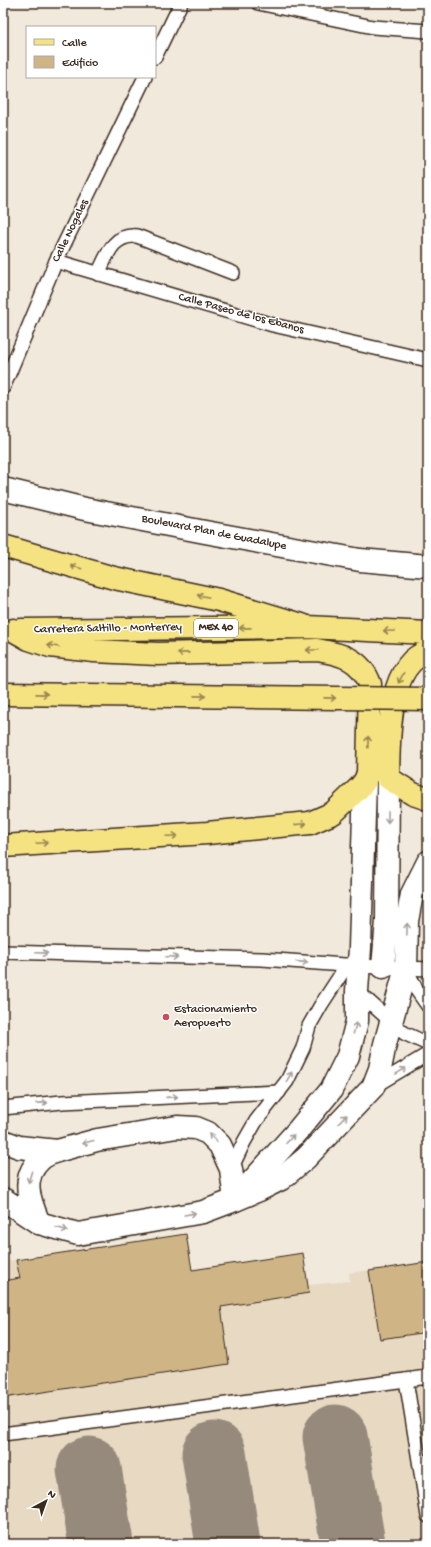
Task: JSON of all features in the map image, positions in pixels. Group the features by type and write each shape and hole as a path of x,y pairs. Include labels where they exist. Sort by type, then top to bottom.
{"main road":[{"path":"3,546 114,578 219,600 307,627"},
{"name":"Carretera Saltillo - Monterrey","path":"8,630 307,627 428,633"},
{"path":"3,846 207,833 310,823 333,813 352,796 365,781 368,773 370,684 366,673 352,660 337,653 317,650 158,654 94,652 50,646 8,630"},
{"path":"428,652 415,658 408,664 398,681 389,730 388,778 413,794 428,799"},
{"path":"3,694 428,699"}],"street":[{"name":"Boulevard Plan de Guadalupe","path":"3,489 85,509 205,532 360,560 428,566"},
{"path":"383,967 387,921 388,778"},
{"path":"235,1200 331,1090 348,1056 357,1021 357,991 353,966 365,781"},
{"path":"3,1199 39,1223 78,1234 203,1212 259,1190 281,1179 306,1158 373,1087 380,1069 406,968 407,921 412,894 428,862"},
{"path":"39,1223 29,1198 28,1182 31,1171 41,1159 57,1151 97,1140 177,1127 196,1128 208,1133 220,1145 231,1169 235,1200"},
{"path":"3,1141 19,1147 57,1151"}],"lane":[{"path":"156,55 181,3"},
{"path":"258,3 373,27 428,31"},
{"name":"Calle Nogales","path":"3,388 56,262 145,78"},
{"path":"98,274 112,246 117,240 131,236 137,236 233,273"},
{"name":"Calle Paseo de los Ebanos","path":"56,262 273,325 428,360"},
{"path":"3,952 262,959 353,966 428,969"},
{"path":"231,1169 256,1121 279,1092 296,1063 309,1026 321,1005 353,966"},
{"path":"406,968 424,1003 428,1006"},
{"path":"357,991 404,1033 428,1044"},
{"path":"373,1087 428,1054"},
{"path":"3,1108 62,1102 279,1092"},
{"path":"3,1434 428,1377"},
{"path":"406,1380 428,1516"}],"shaded area":[{"path":"186,1234 192,1270 303,1253 308,1285 350,1281 349,1273 428,1262 428,1544 3,1544 3,1262"}],"building":[{"path":"186,1234 192,1270 303,1253 309,1293 221,1307 229,1364 3,1398 3,1281 20,1278 16,1260"},
{"path":"428,1262 428,1332 380,1339 369,1271"}],"taxiway":[{"path":"335,1437 353,1544"},
{"path":"214,1454 228,1544"},
{"path":"89,1469 101,1544"}],"place":[{"name":"Estacionamiento Aeropuerto","path":"166,1017"}]}
